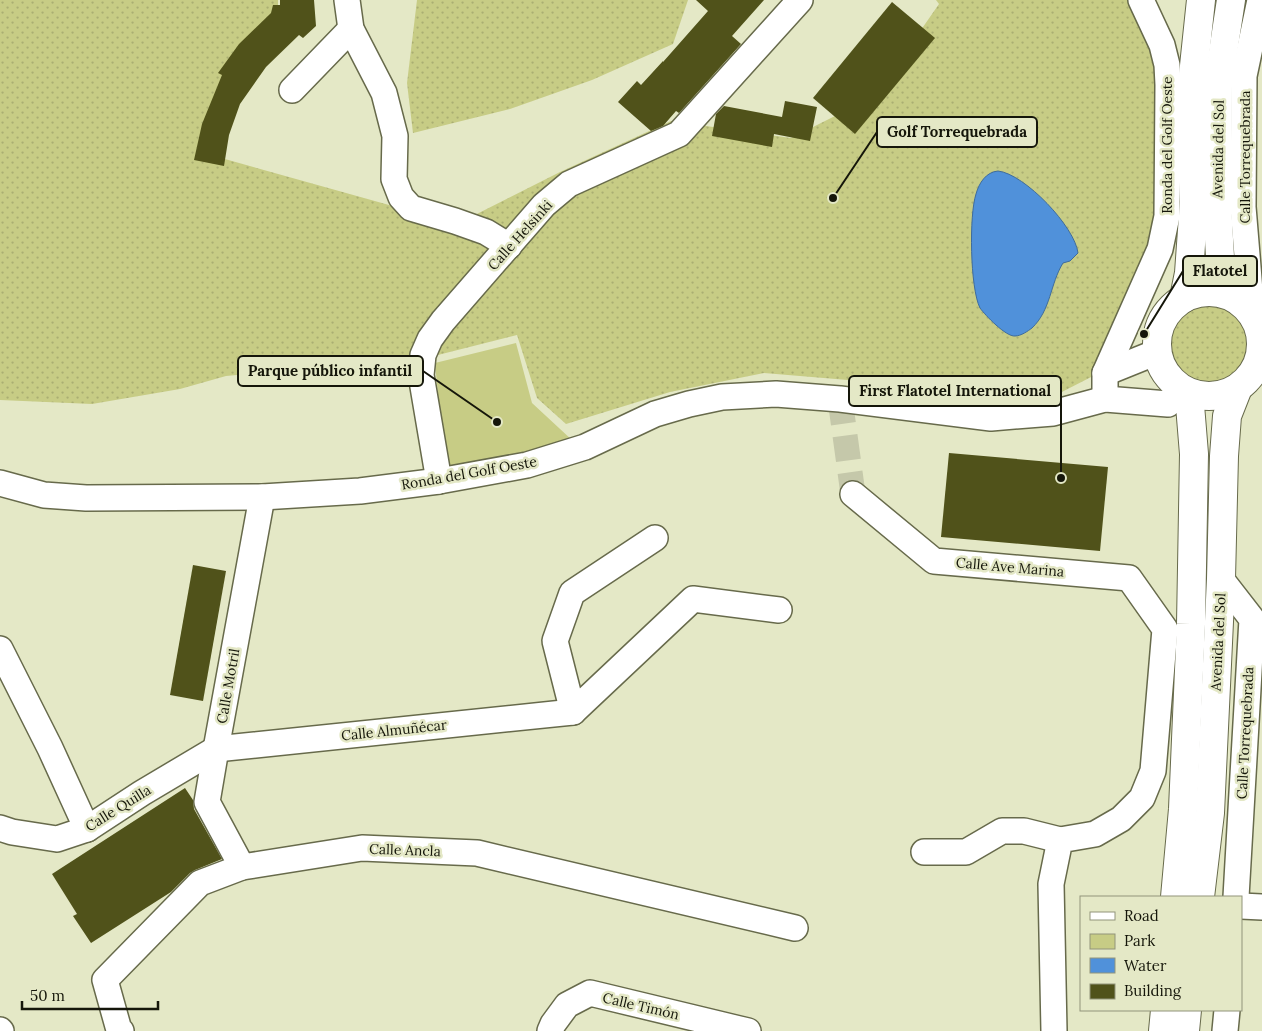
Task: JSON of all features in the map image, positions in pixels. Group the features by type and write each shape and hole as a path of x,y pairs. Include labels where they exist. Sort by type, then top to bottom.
{"main road":[{"name":"Avenida del Sol","path":"1184,298 1189,273 1194,202 1191,140 1192,85 1201,0"},
{"name":"Avenida del Sol","path":"1231,0 1218,85 1217,203 1220,257 1224,276 1242,306"},
{"path":"1200,292 1216,292 1242,306 1259,330 1261,346 1258,362 1250,376 1238,388 1222,395 1206,397 1186,392 1174,383 1166,374 1157,352 1157,339 1165,315 1184,298 1200,292"},
{"name":"Avenida del Sol","path":"1200,896 1210,813 1221,579 1224,456 1228,416 1238,388"},
{"name":"Avenida del Sol","path":"1175,896 1183,809 1192,624 1194,454 1186,392"},
{"path":"1163,1031 1165,1011"},
{"path":"1185,1031 1187,1011"}],"street":[{"path":"347,0 351,29 384,94 395,136 394,179 401,198 411,208 486,232 509,246"},
{"name":"Calle Helsinki","path":"439,481 421,375 423,355 430,339 443,321 544,205 569,184 679,134 800,0"},
{"name":"Ronda del Golf Oeste","path":"1105,399 1105,373 1160,249 1167,216 1167,65 1162,45 1141,0"},
{"name":"Calle Torrequebrada","path":"1242,306 1245,224 1243,207 1244,76 1260,0"},
{"path":"292,90 351,29"},
{"path":"1245,224 1262,204"},
{"path":"1105,373 1157,352"},
{"name":"Ronda del Golf Oeste","path":"0,483 44,495 86,498 262,497 360,491 439,481 544,460 585,447 654,414 722,397 776,394 991,418 1053,413 1105,399 1168,404 1186,392"},
{"name":"Calle Ave Marina","path":"853,494 934,561 1129,578 1165,628"},
{"name":"Calle Motril","path":"242,867 208,802 216,748 262,497"},
{"path":"655,538 572,593 555,641 572,712 693,598 779,610"},
{"name":"Calle Torrequebrada","path":"1221,579 1252,620 1254,725 1236,896"},
{"path":"924,852 966,852 1002,831 1024,831 1060,840 1095,834 1122,819 1142,798 1152,771 1165,628 1192,624"},
{"path":"0,649 50,748 87,829"},
{"name":"Calle Almuñécar","path":"216,748 572,712"},
{"name":"Calle Quilla","path":"4,833 56,839 87,829 216,748"},
{"path":"1054,1031 1051,884 1060,840"},
{"name":"Calle Ancla","path":"121,1031 119,1030 105,980 200,883 242,867 362,848 477,853 794,928"},
{"path":"1242,906 1262,907"},
{"name":"Calle Timón","path":"550,1031 567,1005 590,993 748,1031"},
{"path":"1225,1031 1227,1011"}],"green space":[{"path":"0,0 278,0 278,13 200,152 457,224 560,172 671,121 791,138 875,96 939,4 936,0 1132,0 1158,54 1157,239 1099,373 1052,397 764,373 670,392 566,424 537,398 517,335 430,357 226,376 180,389 92,404 0,400"},
{"path":"417,0 688,0 673,44 592,80 510,109 413,133 407,83"},
{"path":"1199,304 1215,304 1236,315 1247,336 1247,352 1236,373 1215,384 1199,384 1185,378 1173,366 1167,352 1167,336 1173,322 1185,310"},
{"path":"516,343 532,403 573,441 445,469 435,363"}],"water":[{"path":"998,171 1009,174 1021,181 1047,203 1068,230 1075,242 1078,253 1070,261 1063,263 1055,279 1047,305 1038,321 1030,329 1017,336 1006,333 980,308 972,269 972,218 977,190 981,182 990,173"}],"building":[{"path":"280,0 314,0 316,26 303,38 299,35 266,67 240,104 229,135 224,166 194,160 202,124 222,75 218,73 239,44 271,13 273,5 280,5"},
{"path":"696,0 764,0 732,36 741,44 679,113 676,111 663,126 651,131 618,102 637,81 641,85 708,11"},
{"path":"892,2 935,38 855,134 813,98"},
{"path":"785,101 817,107 810,141 774,134 772,147 712,136 716,114 724,106 782,117"},
{"path":"949,453 1108,467 1100,551 941,537"},
{"path":"193,565 226,571 203,701 170,695"},
{"path":"185,788 193,800 194,809 222,859 190,873 171,892 91,943 73,916 77,914 52,874"}],"tunnel":[{"path":"840,399 853,494"}],"place":[{"name":"Golf Torrequebrada","path":"833,198"},
{"name":"Flatotel","path":"1144,334"},
{"name":"Parque público infantil","path":"497,422"},
{"name":"First Flatotel International","path":"1061,478"}]}
